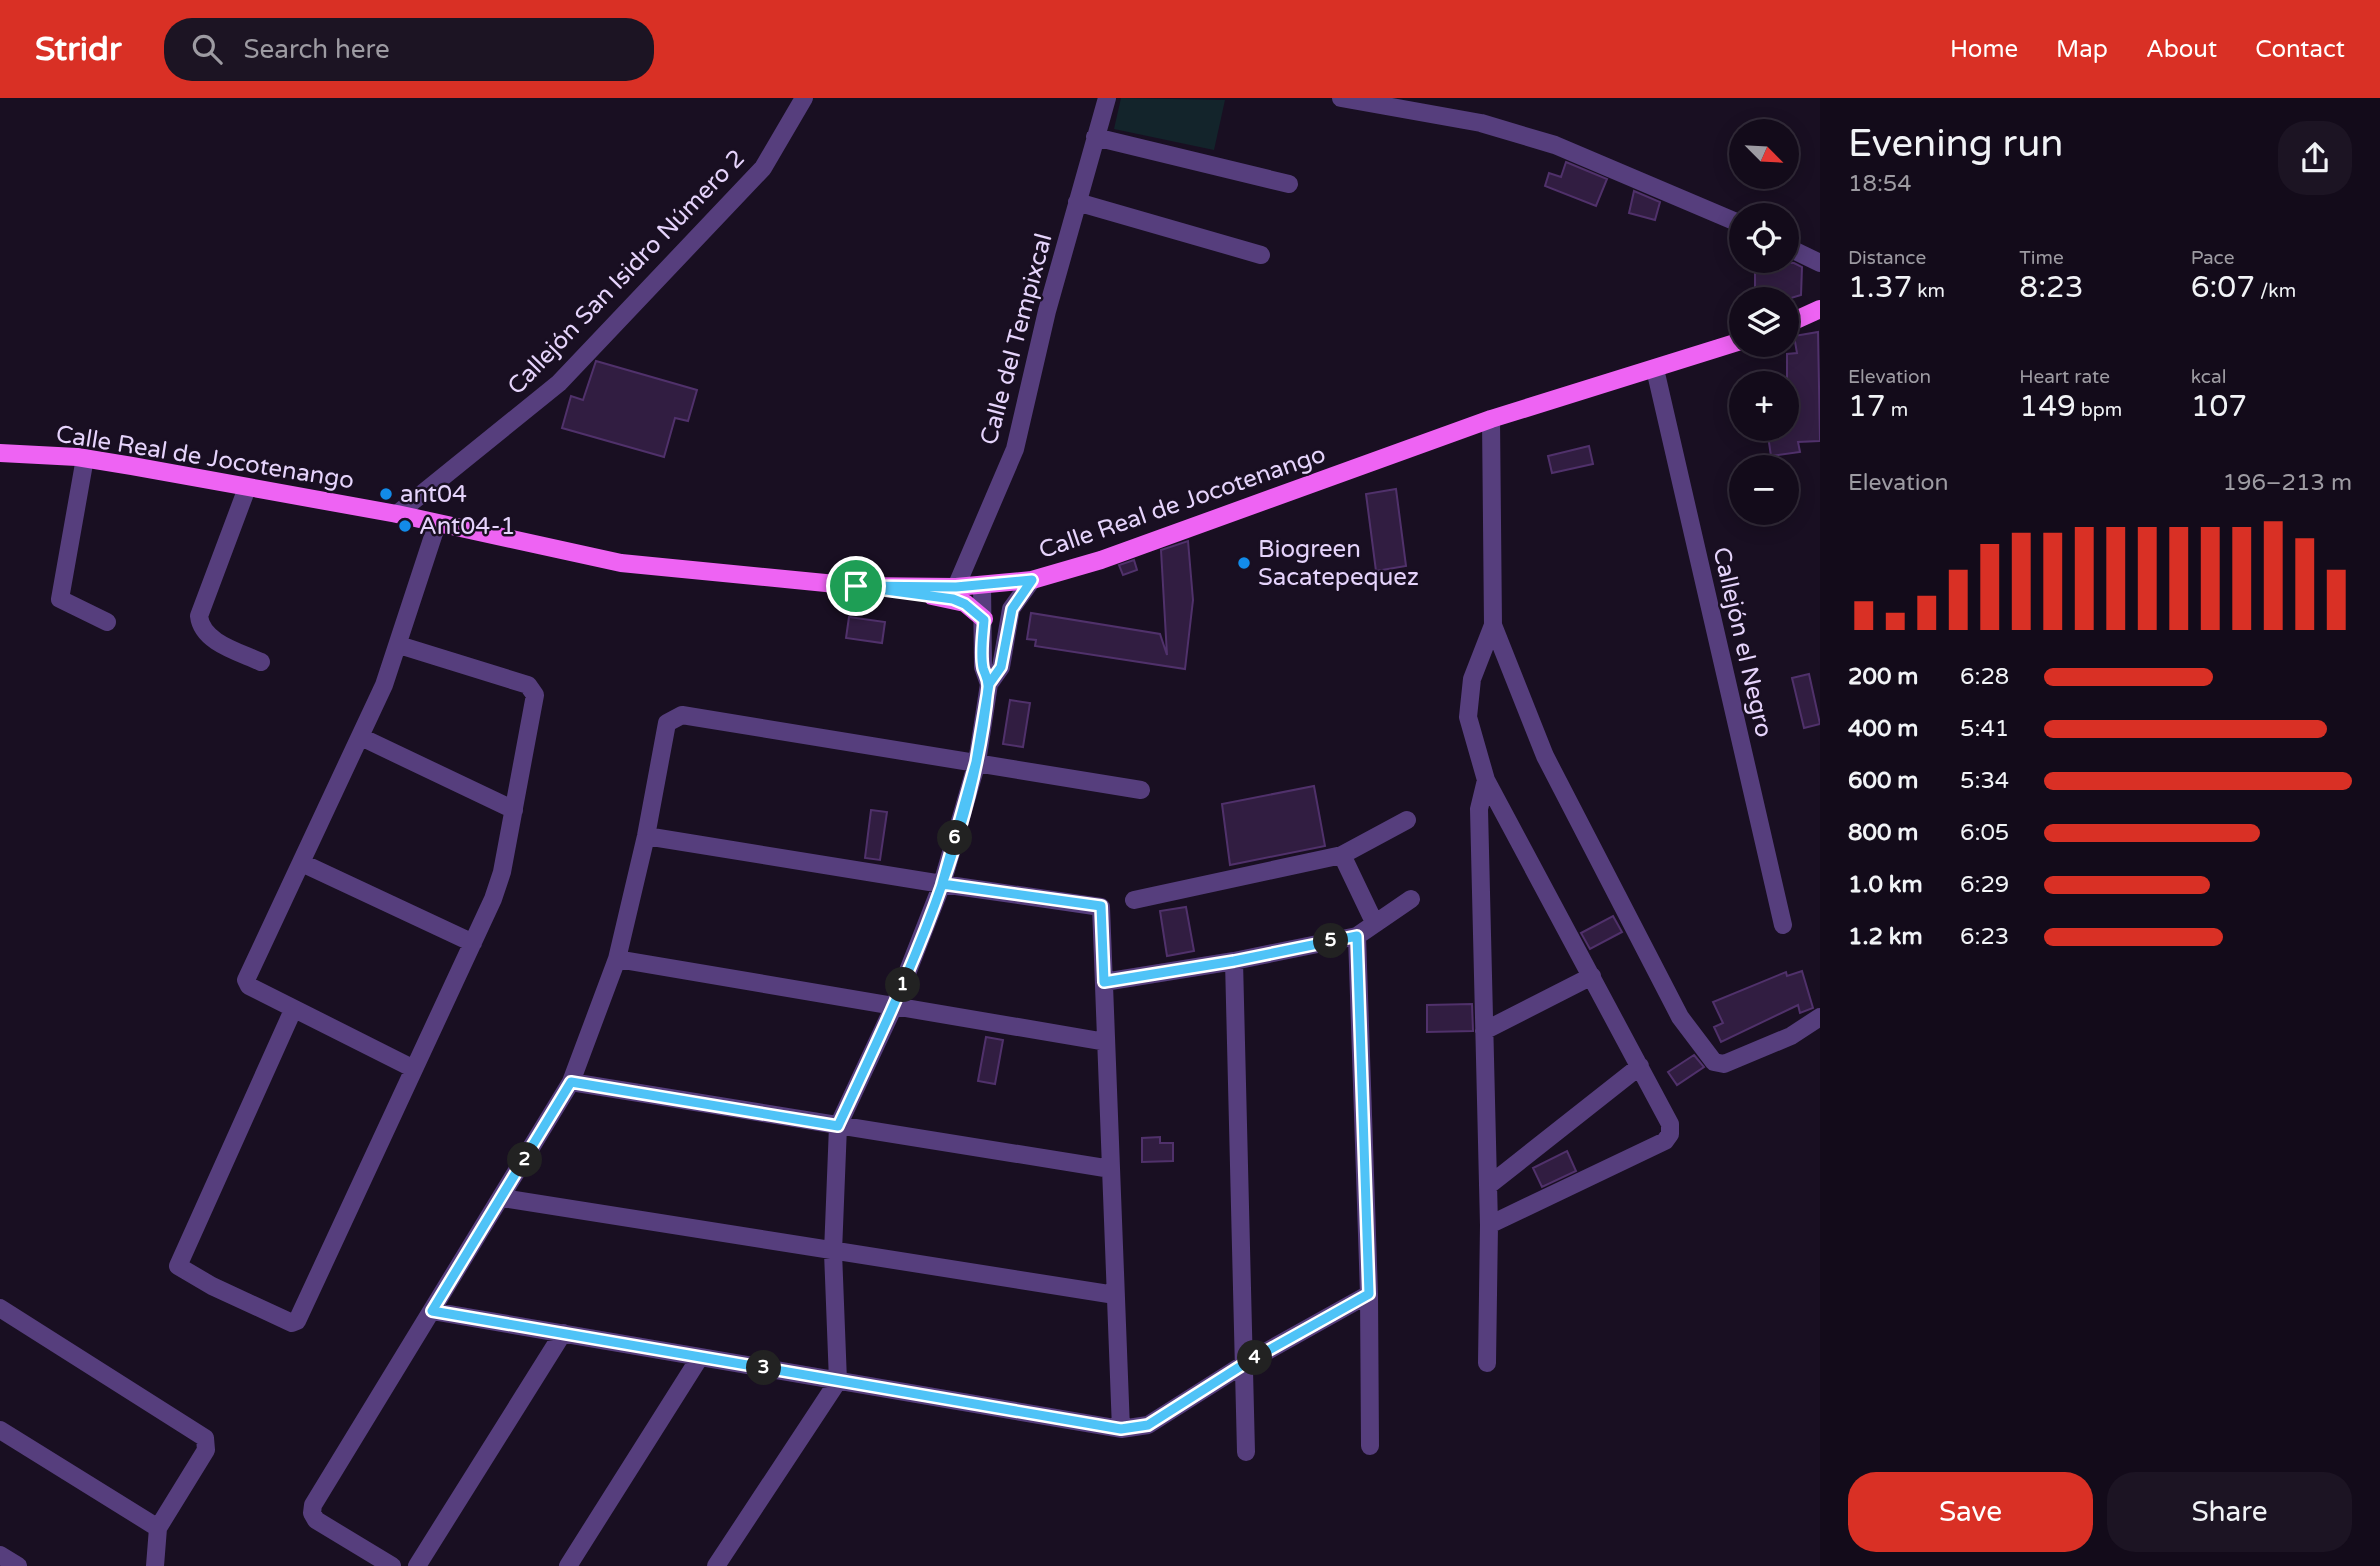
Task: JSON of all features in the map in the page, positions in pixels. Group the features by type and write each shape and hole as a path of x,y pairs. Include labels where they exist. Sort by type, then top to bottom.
{"main road":[{"path":"1799,319 1820,309"},
{"name":"Calle Real de Jocotenango","path":"0,453 85,458 397,514 621,563 856,586 956,587 1032,580 1101,560 1491,419 1729,345"},
{"path":"856,586 953,599 965,604 984,620"}],"street":[{"name":"Callejón San Isidro Número 2","path":"397,514 559,383 764,169 804,98"},
{"name":"Calle del Tempixcal","path":"956,587 1014,449 1077,202 1107,98"},
{"path":"1340,98 1481,123 1555,145 1729,219"},
{"path":"1095,137 1289,184"},
{"path":"1077,202 1261,256"},
{"path":"1799,253 1820,263"},
{"name":"Callejón el Negro","path":"1655,369 1783,925"},
{"path":"1489,1225 1665,1141 1670,1134 1670,1124 1640,1066 1486,780 1468,717 1468,697 1493,625 1491,419"},
{"path":"85,458 60,599 107,622"},
{"path":"247,488 198,616 210,637 261,663"},
{"path":"414,1069 293,1010 249,986 246,980 361,737 399,645 437,524"},
{"path":"716,1566 838,1381 833,1252 838,1126 895,1004 942,884 976,762 989,684 1001,667 1012,609 1032,580"},
{"path":"982,585 983,667 989,684"},
{"path":"1493,625 1561,788 1680,1017 1714,1062 1724,1064 1791,1036 1820,1017"},
{"path":"983,644 1004,645"},
{"path":"293,1010 178,1262 181,1269 286,1322 297,1321 472,943 502,872 535,695 533,688 399,645"},
{"path":"392,1566 316,1520 312,1513 313,1505 503,1198 571,1082 617,959 646,836 667,723 682,715 1140,790"},
{"path":"361,737 514,810"},
{"path":"1486,780 1479,810 1489,1225 1487,1363"},
{"path":"1134,900 1342,855 1407,820"},
{"path":"646,836 942,884 1101,906 1121,1429"},
{"path":"1342,855 1375,924"},
{"path":"302,863 472,943"},
{"path":"1104,982 1234,961 1357,936 1411,899"},
{"path":"1357,936 1369,1294 1370,1446"},
{"path":"617,959 895,1004 1106,1042"},
{"path":"1234,961 1246,1452"},
{"path":"1484,1031 1592,976"},
{"path":"1488,1186 1640,1066"},
{"path":"571,1082 1111,1169"},
{"path":"503,1198 1115,1295"},
{"path":"432,1311 1121,1429 1148,1425 1244,1364 1369,1294"},
{"path":"0,1308 205,1438 206,1450 158,1528 158,1564"},
{"path":"418,1566 563,1333"},
{"path":"568,1566 700,1357"},
{"path":"0,1430 158,1528"},
{"path":"0,1555 18,1566"}],"shaded area":[{"path":"1121,98 1225,100 1214,150 1114,129"}],"building":[{"path":"1566,162 1607,179 1596,206 1545,186 1549,173 1561,177"},
{"path":"1634,191 1660,202 1655,220 1629,213"},
{"path":"1799,266 1802,267 1801,295 1799,287 1755,287 1755,273 1799,273"},
{"path":"1818,332 1820,441 1798,442 1800,452 1771,455 1769,441 1799,441 1799,371 1787,371 1787,357 1799,357 1799,335"},
{"path":"596,361 697,390 688,421 675,418 664,457 562,428 571,396 583,400"},
{"path":"1589,446 1593,464 1552,473 1548,456"},
{"path":"1396,489 1406,566 1376,571 1366,494"},
{"path":"1188,541 1193,600 1185,669 1035,646 1036,640 1027,639 1031,613 1160,634 1167,655 1161,550"},
{"path":"1134,560 1137,570 1123,575 1119,565"},
{"path":"849,617 885,622 882,643 846,638"},
{"path":"1809,674 1820,724 1804,728 1792,678"},
{"path":"1010,700 1030,703 1023,747 1003,744"},
{"path":"1314,786 1325,846 1230,865 1222,804"},
{"path":"871,810 887,812 880,860 865,858"},
{"path":"1186,907 1194,951 1167,956 1160,911"},
{"path":"1613,916 1622,932 1590,949 1581,933"},
{"path":"1802,971 1813,1008 1800,1013 1798,1005 1721,1042 1714,1027 1723,1023 1713,1002 1786,972 1787,976"},
{"path":"1472,1004 1473,1031 1427,1032 1427,1005"},
{"path":"986,1037 1003,1040 995,1084 978,1081"},
{"path":"1694,1055 1704,1067 1677,1085 1668,1072"},
{"path":"1160,1137 1160,1143 1173,1143 1173,1161 1142,1162 1142,1138"},
{"path":"1567,1151 1576,1171 1542,1187 1533,1168"}],"place":[{"name":"ant04","path":"386,494"},
{"name":"Ant04-1","path":"405,526"},
{"name":"Biogreen Sacatepequez","path":"1244,563"}],"route":[{"path":"856,586 953,599 965,604 984,620 983,667 989,684 976,762 942,884 895,1004 838,1126 571,1082 432,1311 1121,1429 1148,1425 1244,1364 1369,1294 1357,936 1234,961 1104,982 1101,906 942,884 959,824 976,762 989,684 1001,667 1012,609 1018,596 1032,580 956,587 856,586"}]}
